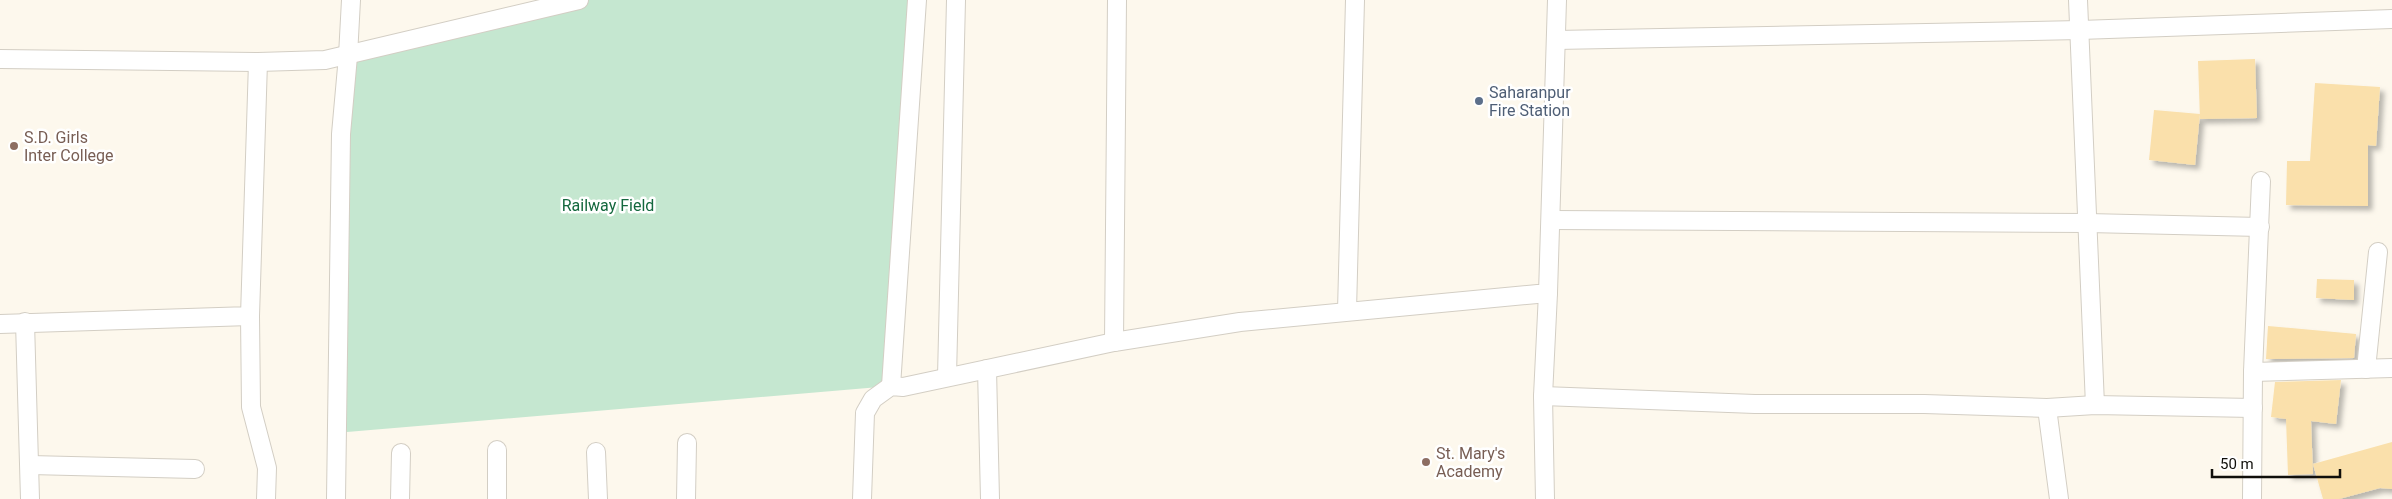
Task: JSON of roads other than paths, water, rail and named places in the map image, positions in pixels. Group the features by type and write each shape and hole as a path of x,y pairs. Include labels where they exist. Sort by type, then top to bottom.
{"street":[{"path":"336,499 341,134 348,56 350,0"},
{"path":"0,59 258,62 325,60 579,0"},
{"path":"891,386 917,0"},
{"path":"947,377 956,0"},
{"path":"1114,342 1117,0"},
{"path":"1347,311 1355,0"},
{"path":"1545,499 1543,396 1552,220 1557,0"},
{"path":"2078,0 2095,406"},
{"path":"1556,40 2080,30 2392,19"},
{"path":"258,62 250,316 251,407 267,468 266,499"},
{"path":"2252,499 2253,372 2261,181"},
{"path":"1552,220 2088,223 2260,227"},
{"path":"2366,369 2378,252"},
{"path":"862,499 865,413 873,399 891,386 902,387 1114,342 1240,322 1548,294"},
{"path":"0,324 250,316"},
{"path":"25,322 30,499"},
{"path":"2253,372 2392,368"},
{"path":"986,369 990,499"},
{"path":"1543,396 1755,404 1924,404 2047,408 2095,406 2252,408"},
{"path":"2047,408 2059,499"},
{"path":"686,499 687,443"},
{"path":"497,450 497,499"},
{"path":"596,452 598,499"},
{"path":"400,499 401,453"},
{"path":"30,465 195,469"}],"place":[{"name":"Saharanpur Fire Station","path":"1479,101"},
{"name":"S.D. Girls Inter College","path":"14,146"},
{"name":"St. Mary's Academy","path":"1426,462"}],"park label":[{"name":"Railway Field","path":"608,205"}]}
